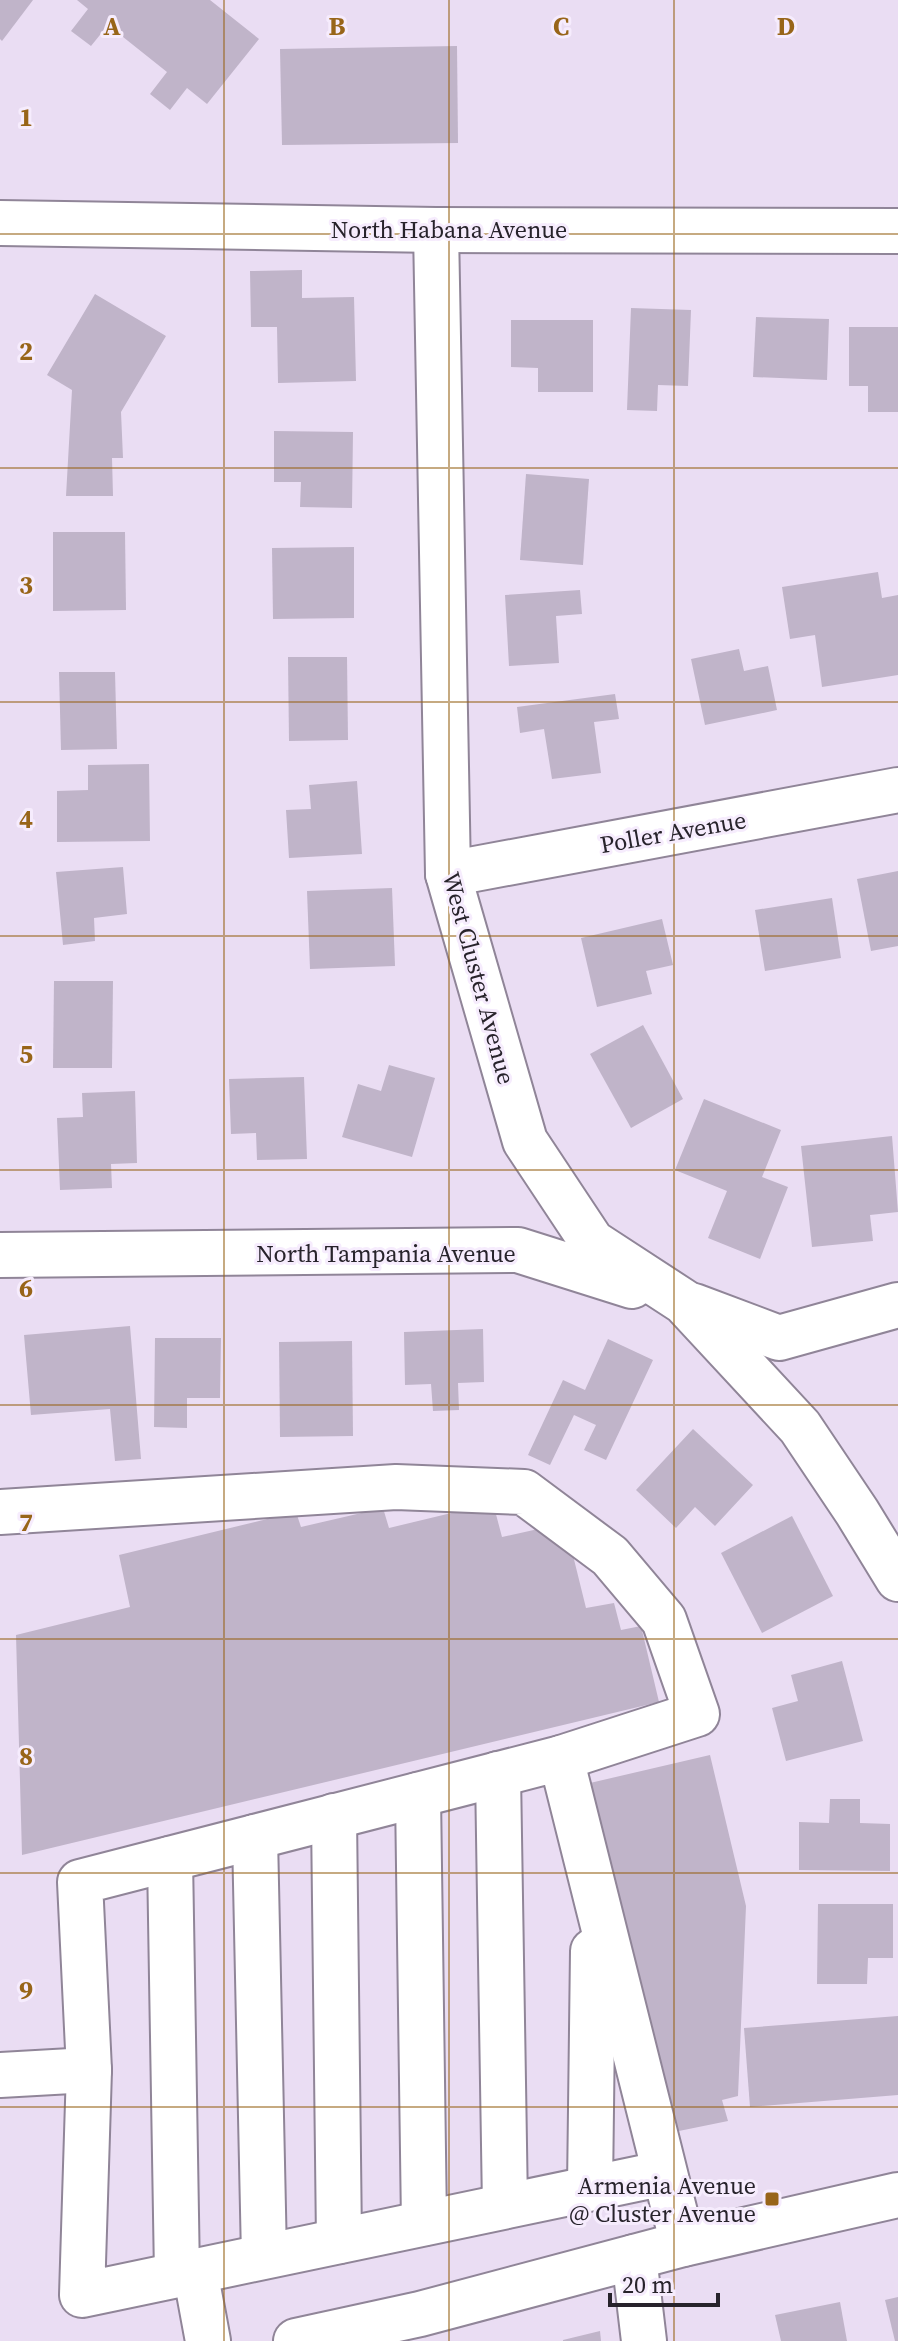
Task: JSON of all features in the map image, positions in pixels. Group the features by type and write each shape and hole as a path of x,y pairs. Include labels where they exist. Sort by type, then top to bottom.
{"street":[{"name":"North Habana Avenue","path":"0,223 436,230 898,231"},
{"name":"West Cluster Avenue","path":"436,230 448,874 525,1141 592,1242 684,1302 800,1427 898,1579"},
{"name":"Poller Avenue","path":"448,874 898,790"},
{"name":"North Tampania Avenue","path":"0,1255 518,1250 684,1302 779,1338 898,1305"},
{"path":"0,1512 396,1487 524,1492 610,1556 664,1620 697,1714 561,1758 80,1882 89,2070 82,2295 665,2173"},
{"path":"561,1758 683,2244"},
{"path":"498,1774 505,2206"},
{"path":"418,1795 424,2223"},
{"path":"334,1816 339,2241"},
{"path":"255,1837 264,2256"},
{"path":"170,1859 186,2273 208,2341"},
{"path":"590,2188 594,1890"},
{"path":"0,2075 89,2070"},
{"path":"307,2340 420,2328 634,2257 898,2195"},
{"path":"634,2257 644,2341"}],"building":[{"path":"0,0 33,0 2,41 0,39"},
{"path":"77,0 210,0 259,39 207,104 187,88 170,110 150,94 167,72 108,25 91,46 71,31 88,9"},
{"path":"457,46 458,143 282,145 280,49"},
{"path":"302,270 302,298 354,297 356,381 278,383 277,327 251,327 250,271"},
{"path":"95,294 166,336 121,412 123,458 112,458 113,496 66,496 72,390 47,375"},
{"path":"631,308 691,310 688,386 658,385 657,411 627,410"},
{"path":"756,317 829,319 827,380 753,377"},
{"path":"511,320 593,320 593,392 538,392 538,368 511,367"},
{"path":"849,327 898,327 898,412 868,412 868,386 849,386"},
{"path":"274,431 353,432 352,508 300,507 301,482 274,482"},
{"path":"526,474 589,479 583,565 520,560"},
{"path":"53,532 125,532 126,610 53,611"},
{"path":"354,547 354,618 273,619 272,548"},
{"path":"878,572 882,598 898,595 898,675 822,687 815,635 790,639 782,587"},
{"path":"580,590 582,614 556,616 559,663 509,666 505,595"},
{"path":"739,649 744,671 768,666 777,710 705,725 691,659"},
{"path":"288,657 347,657 348,740 289,741"},
{"path":"59,672 115,672 117,749 61,750"},
{"path":"615,694 619,719 594,722 601,773 552,779 544,729 520,733 517,707"},
{"path":"149,764 150,841 57,842 57,791 88,790 88,765"},
{"path":"357,781 362,854 289,858 286,810 311,809 309,785"},
{"path":"123,867 127,914 94,918 95,941 63,945 56,872"},
{"path":"898,871 898,946 871,951 857,879"},
{"path":"392,888 395,966 310,969 307,891"},
{"path":"832,898 841,958 765,971 755,910"},
{"path":"662,919 673,965 646,971 652,994 597,1007 581,938"},
{"path":"54,981 113,981 112,1068 53,1068"},
{"path":"643,1025 683,1099 631,1128 590,1054"},
{"path":"389,1065 435,1078 412,1157 342,1137 358,1084 381,1091"},
{"path":"304,1077 307,1159 257,1160 256,1133 231,1134 229,1079"},
{"path":"135,1091 137,1163 111,1164 112,1188 60,1190 57,1118 83,1117 82,1093"},
{"path":"704,1099 781,1130 762,1177 788,1187 760,1259 708,1238 727,1191 675,1170"},
{"path":"892,1136 898,1212 870,1215 873,1241 812,1247 801,1146"},
{"path":"130,1326 141,1459 115,1461 110,1409 31,1415 24,1335"},
{"path":"483,1329 484,1382 458,1383 459,1410 433,1411 431,1384 405,1385 404,1332"},
{"path":"155,1338 221,1338 220,1398 187,1398 187,1428 154,1427"},
{"path":"608,1339 653,1360 606,1460 584,1450 596,1425 574,1415 550,1465 528,1455 563,1380 585,1390"},
{"path":"352,1341 353,1436 280,1437 279,1342"},
{"path":"693,1429 753,1485 715,1526 695,1507 676,1528 636,1490"},
{"path":"493,1503 502,1537 565,1523 586,1608 614,1603 621,1630 641,1626 659,1702 22,1855 16,1635 130,1607 119,1555 296,1512 301,1527 383,1508 389,1528"},
{"path":"792,1516 833,1596 762,1633 721,1553"},
{"path":"842,1661 863,1741 786,1761 772,1708 798,1701 791,1675"},
{"path":"710,1755 746,1906 738,2096 722,2100 728,2121 674,2132 590,1783"},
{"path":"830,1799 860,1799 860,1823 890,1824 890,1871 799,1870 799,1822 829,1823"},
{"path":"818,1904 893,1904 893,1958 868,1958 867,1984 817,1984"},
{"path":"898,2016 898,2095 750,2107 744,2028"},
{"path":"898,2297 898,2341 895,2341 885,2300"},
{"path":"840,2302 847,2341 781,2341 775,2315"},
{"path":"600,2331 601,2341 563,2341 563,2340"}],"place":[{"name":"Armenia Avenue @ Cluster Avenue","path":"772,2199"}]}
